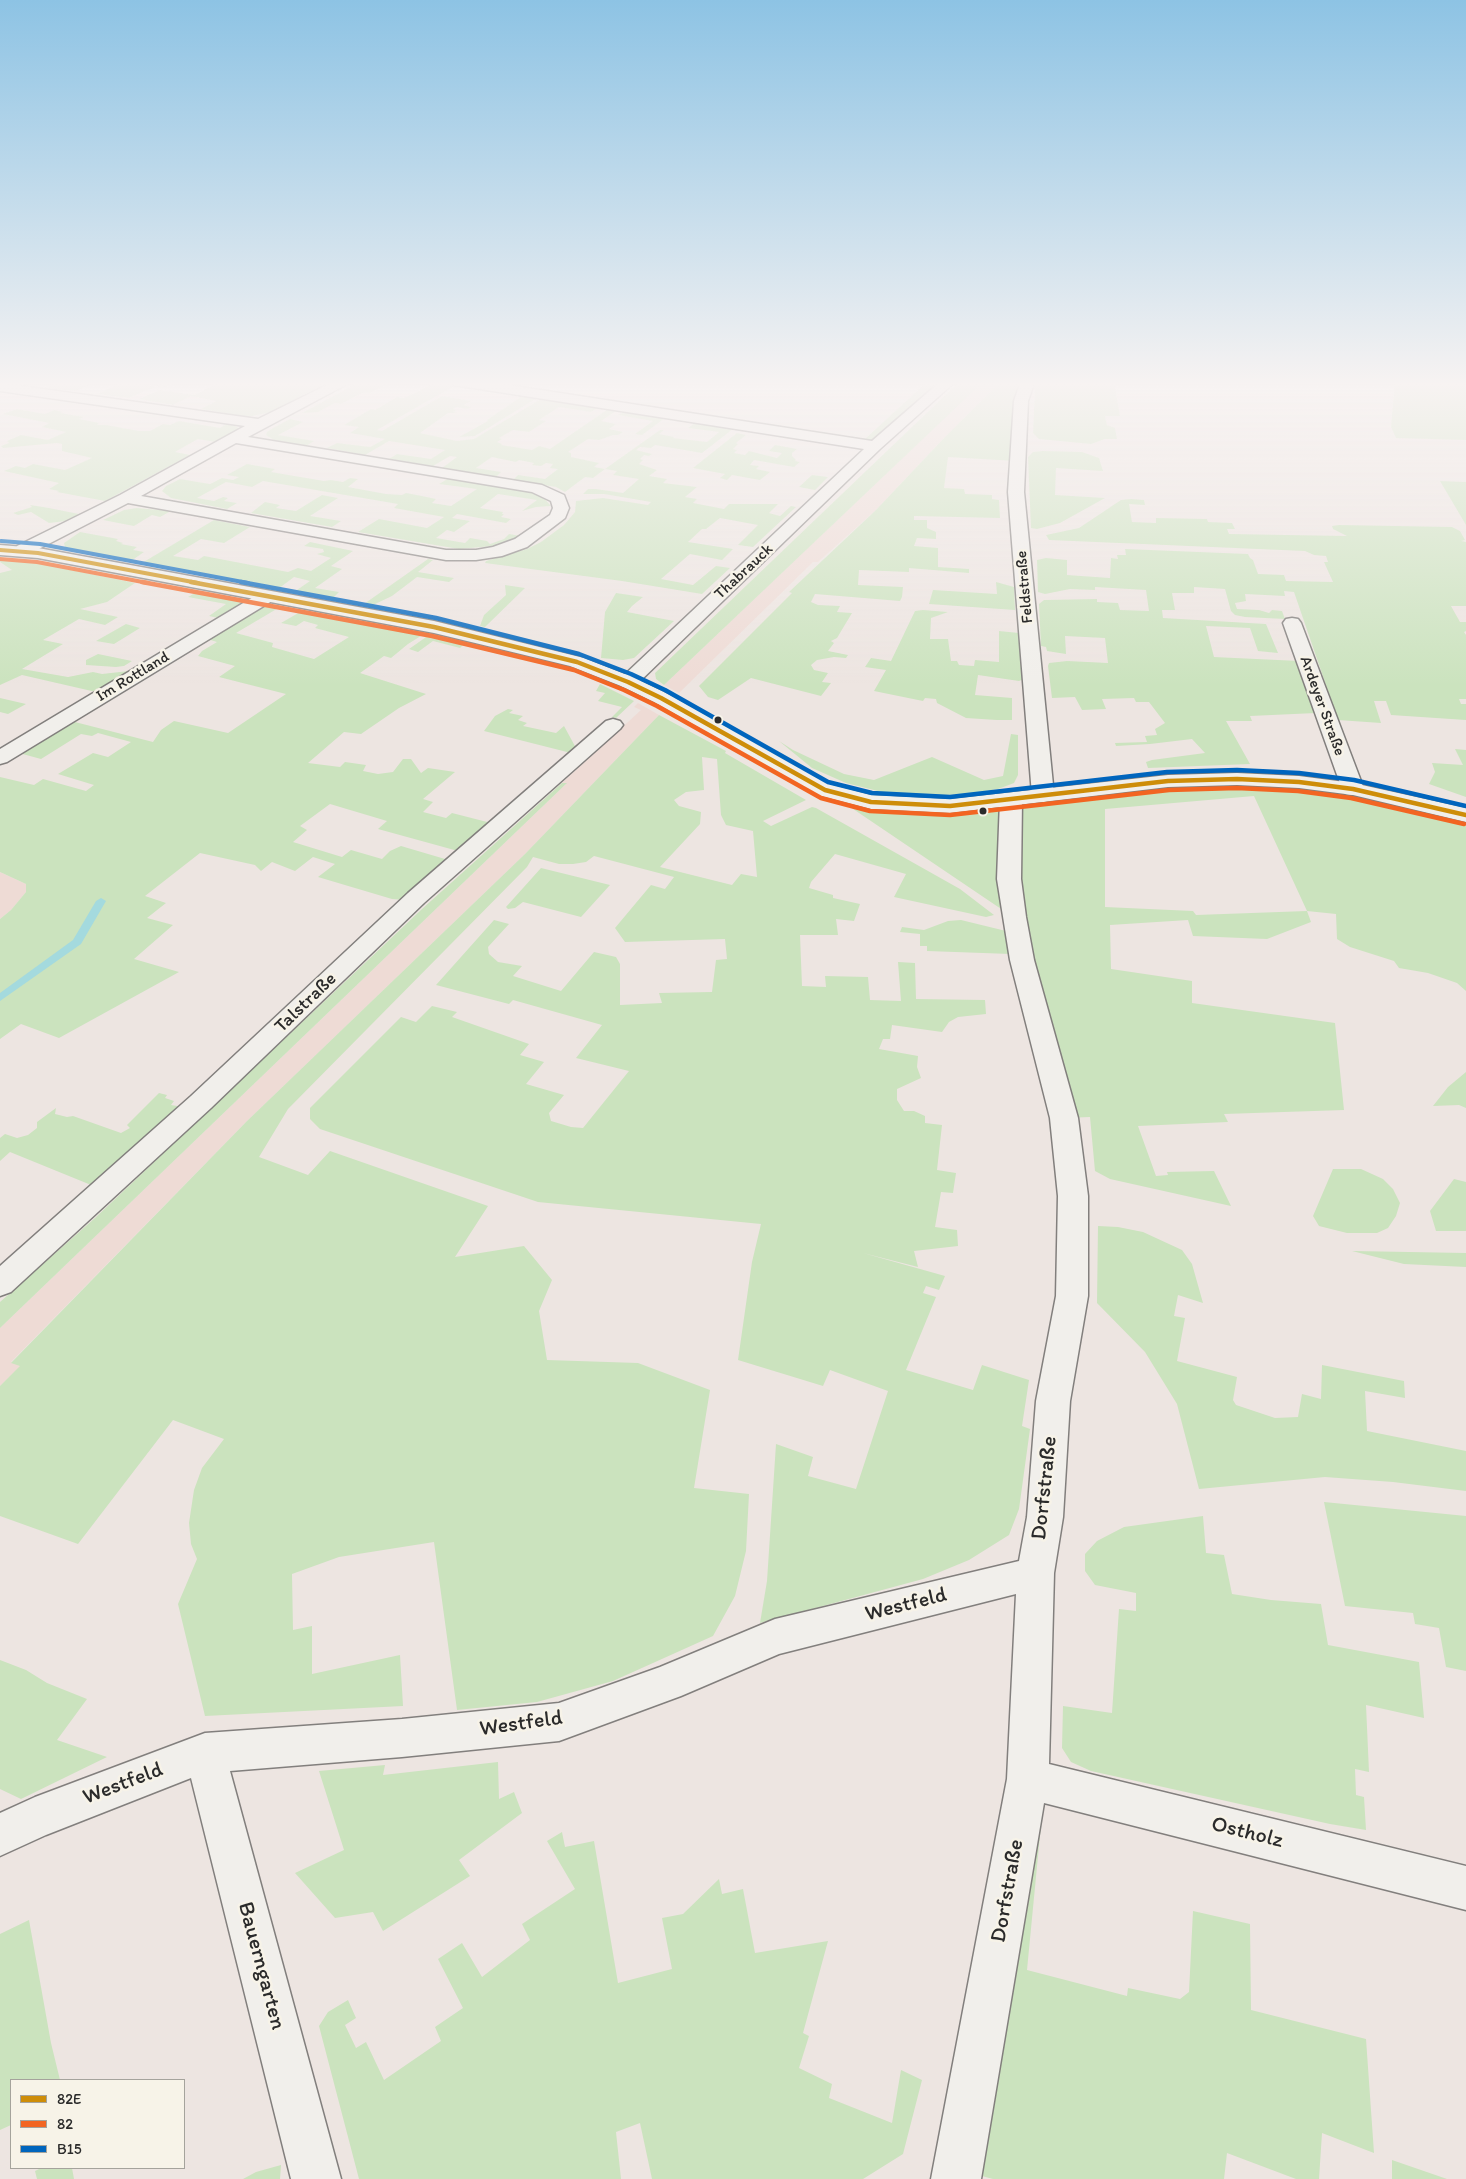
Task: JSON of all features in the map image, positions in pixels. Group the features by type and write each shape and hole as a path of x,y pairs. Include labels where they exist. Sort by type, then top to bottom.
{"street":[{"path":"23,550 154,483"},
{"path":"126,498 446,555 476,555 496,552 521,542 556,518 561,508 558,498 536,488 503,483"},
{"name":"Thabrauck","path":"628,682 837,483"},
{"name":"Feldstraße","path":"1016,483 1043,795"},
{"name":"Ardeyer Straße","path":"0,550 23,550 466,634 577,662 628,682 661,698 824,790 871,802 908,806 950,806 1168,781 1238,779 1298,782 1353,789 1466,815"},
{"name":"Im Rottland","path":"0,758 266,597"},
{"name":"Ardeyer Straße","path":"1292,623 1353,789"},
{"name":"Talstraße","path":"0,1284 201,1102 416,898 613,725"},
{"name":"Dorfstraße","path":"956,2179 1028,1779 1035,1573 1045,1517 1053,1401 1072,1296 1073,1196 1064,1118 1022,960 1014,917 1009,879 1011,800"},
{"name":"Westfeld","path":"0,1835 36,1818 205,1753 402,1738 559,1722 668,1683 775,1638 1035,1573"},
{"name":"Bauerngarten","path":"205,1753 316,2179"},
{"name":"Ostholz","path":"1028,1779 1466,1888"}],"shaded area":[{"path":"876,483 902,483 876,510 818,562 813,562 679,693 664,685"},
{"path":"638,703 659,715 525,854 247,1121 11,1362 21,1366 0,1386 0,1328 566,784 562,783 641,710 634,707"},
{"path":"0,872 26,884 26,892 11,910 0,919"}],"green space":[{"path":"59,483 139,483 105,501 49,489"},
{"path":"173,483 225,483 197,498 214,501 223,497 228,498 224,501 237,503 227,509 171,498 162,491"},
{"path":"230,483 260,483 252,487"},
{"path":"273,483 353,483 348,487 386,494 402,495 406,493 436,499 432,503 451,506 477,489 439,484 476,483 531,492 543,497 551,506 536,507 522,511 537,500 498,494 480,508 503,512 502,514 504,514 501,517 511,519 506,523 457,514 452,518 470,521 454,532 447,530 436,538 465,543 470,538 487,541 490,544 504,539 509,534 521,536 493,546 459,549 358,532 379,519 427,528 444,517 394,508 398,504"},
{"path":"530,483 577,483 565,492 556,487"},
{"path":"635,483 663,483 697,487 685,497 697,499 693,503 724,509 729,504 778,504 769,513 780,516 791,506 796,507 753,547 738,545 758,525 720,518 706,529 702,529 688,542 733,549 722,560 690,554 661,579 693,585 716,566 730,568 702,594 622,581 485,563 486,561 527,549 541,542 564,525 575,512 576,501 603,498 648,505 651,502 604,494 583,494 588,489 623,493"},
{"path":"804,483 822,483 815,490 799,487"},
{"path":"854,483 877,483 664,685 656,679 655,673"},
{"path":"902,483 945,483 944,488 964,489 965,494 992,495 992,499 999,500 1000,518 914,516 914,520 927,520 927,528 936,532 936,539 917,538 914,546 938,548 938,567 969,569 969,573 909,568 909,572 859,570 858,585 903,587 900,601 815,594 811,602 818,605 840,606 837,612 852,613 837,638 831,641 834,643 828,651 848,655 846,658 834,657 817,660 811,665 814,670 828,673 822,682 831,683 821,696 751,678 718,700 708,697 699,686 792,593 789,592 876,510"},
{"path":"1029,483 1055,483 1055,495 1105,498 1060,523 1037,529 1031,528"},
{"path":"1441,483 1466,483 1466,525"},
{"path":"322,495 338,498 310,516 341,521 332,527 251,513 265,502 280,505 276,508 296,511"},
{"path":"1121,500 1144,500 1145,505 1129,504 1132,522 1156,523 1156,518 1207,519 1208,522 1232,523 1235,529 1227,529 1229,534 1347,536 1333,529 1332,526 1339,525 1452,527 1460,531 1465,540 1461,541 1466,542 1466,606 1451,606 1460,622 1466,622 1466,631 1464,632 1466,635 1466,699 1459,699 1461,704 1466,704 1466,720 1391,715 1386,701 1374,701 1381,723 1338,720 1294,592 1284,591 1285,596 1245,594 1246,601 1235,603 1237,609 1259,610 1269,613 1272,610 1282,611 1285,619 1245,617 1235,615 1231,611 1225,589 1194,587 1194,593 1172,593 1175,610 1162,610 1163,618 1266,624 1278,653 1258,651 1250,628 1206,626 1214,657 1299,661 1316,713 1250,716 1252,721 1226,721 1250,764 1148,768 1146,762 1152,760 1205,753 1192,739 1116,746 1115,743 1147,742 1145,736 1157,735 1155,729 1165,723 1149,702 1136,702 1134,698 1102,699 1106,709 1082,710 1075,697 1052,698 1049,663 1067,661 1108,663 1105,638 1065,636 1066,654 1047,651 1046,647 1041,646 1039,604 1044,600 1097,599 1097,602 1118,603 1120,610 1149,611 1146,590 1095,587 1095,590 1070,589 1045,594 1038,592 1037,560 1046,558 1067,560 1067,575 1110,578 1111,558 1118,559 1117,555 1126,555 1125,549 1248,554 1253,560 1258,574 1284,575 1286,581 1333,582 1324,562 1328,562 1326,556 1314,555 1305,551 1049,540 1046,535 1079,528"},
{"path":"30,505 79,514 66,521 49,523 31,512 18,515 13,513 32,507"},
{"path":"137,508 171,511 160,517 152,515 134,526 103,520 124,510"},
{"path":"214,520 250,527 224,543 201,539 173,556 198,560 204,556 288,572 298,568 311,571 331,558 317,554 324,552 323,549 304,546 310,542 353,551 331,566 342,569 315,588 339,592 332,599 294,592 310,581 294,577 278,589 142,563"},
{"path":"80,532 118,539 116,541 123,543 121,544 137,547 133,550 144,552 131,561 65,547 64,543"},
{"path":"0,558 32,562 135,583 107,602 80,609 118,617 105,625 79,619 43,640 63,644 22,669 68,677 93,672 102,674 147,669 96,692 22,675 0,685 0,573 12,570 0,562"},
{"path":"428,559 433,560 418,572 454,578 449,582 417,577 392,596 373,605 364,604"},
{"path":"996,582 1014,587 1015,610 929,604 933,590 997,594"},
{"path":"505,585 525,588 485,627 480,626 484,615 506,595"},
{"path":"195,593 246,602 223,619 209,616 226,604 188,597"},
{"path":"616,593 643,597 627,612 674,621 634,658 623,660 601,658 605,612"},
{"path":"265,605 280,607 236,633 273,643 272,647 314,659 349,637 315,628 318,625 304,621 296,626 281,623 300,612 424,634 391,658 384,656 360,673 426,694 399,708 361,734 344,732 308,763 340,767 345,762 366,765 363,771 378,774 393,772 403,759 411,759 421,773 428,768 455,772 423,799 433,802 423,812 446,818 452,813 491,823 458,851 378,829 387,821 330,804 300,826 307,830 293,842 342,857 351,850 382,859 390,851 401,846 445,859 446,866 406,900 392,899 318,877 335,864 313,857 295,871 272,862 261,871 255,865 200,853 145,896 166,903 147,918 173,925 134,959 179,972 59,1038 21,1024 0,1039 0,919 11,910 26,892 26,884 0,872 0,777 34,785 43,779 86,791 94,785 58,774 93,753 108,757 131,742 98,733 92,736 81,734 41,759 19,753 71,721 153,742 161,730 174,721 228,733 286,694 219,677 235,666 198,656 202,651 217,642 207,639"},
{"path":"915,611 948,612 931,618 930,639 948,639 951,661 957,661 959,665 974,666 975,660 999,662 999,631 1019,633 1024,679 1019,681 978,675 975,695 1012,698 1012,720 966,718 937,703 936,699 925,698 923,701 874,691 886,670 865,667 871,658 891,661"},
{"path":"126,624 140,628 114,644 96,641"},
{"path":"429,635 466,642 460,648 433,641 418,652 409,649"},
{"path":"98,654 132,661 124,666 116,667 86,665 86,660"},
{"path":"600,684 634,701 616,718 612,717 622,707 598,701 605,693 596,691"},
{"path":"0,698 26,704 8,714 0,712"},
{"path":"508,709 513,710 509,713 523,716 518,720 527,723 523,726 556,733 564,726 576,748 571,753 484,731 495,716"},
{"path":"659,715 726,751 725,753 806,800 763,821 771,826 812,807 816,808 960,889 994,915 986,917 894,897 906,874 835,854 811,882 809,888 833,895 833,898 860,904 854,921 836,919 838,935 800,935 802,986 826,987 825,976 868,977 870,1000 901,1001 898,962 915,963 916,999 985,1000 986,1014 958,1017 949,1022 942,1032 892,1025 890,1039 883,1039 879,1049 918,1056 917,1067 921,1078 897,1089 897,1100 904,1111 914,1111 925,1116 925,1123 942,1125 937,1170 956,1173 953,1193 941,1192 935,1227 957,1230 958,1246 914,1251 918,1267 863,1253 945,1276 939,1290 926,1286 923,1293 936,1297 906,1370 973,1390 982,1365 1029,1380 1022,1426 1030,1429 1019,1509 1009,1535 969,1560 923,1579 760,1623 767,1581 776,1444 813,1457 808,1476 856,1489 888,1391 830,1370 823,1386 738,1360 752,1262 761,1224 538,1202 320,1129 310,1119 310,1108 401,1017 416,1022 432,1006 457,1012 452,1017 529,1044 520,1055 544,1062 526,1084 564,1095 549,1113 551,1121 571,1127 583,1128 629,1071 576,1058 602,1025 513,1000 509,1004 436,985 494,920 509,924 488,947 489,954 498,962 522,966 513,976 561,991 594,952 616,957 620,964 620,1005 662,1003 659,993 712,992 716,960 727,959 725,939 625,942 615,928 651,885 665,889 674,877 594,856 586,862 573,864 559,864 533,857 527,867 288,1109 259,1157 308,1175 330,1151 488,1206 455,1257 524,1246 552,1280 539,1311 547,1360 638,1363 710,1390 694,1488 749,1494 746,1551 735,1596 713,1636 613,1681 537,1702 457,1710 434,1542 339,1557 292,1574 293,1630 312,1626 312,1674 400,1655 403,1706 205,1716 178,1604 197,1559 191,1544 189,1523 194,1490 202,1468 224,1439 173,1420 78,1544 0,1516 0,1386 20,1366 11,1363 247,1121 525,854","holes":["702,757 717,759 721,815 726,825 753,831 757,877 741,874 732,885 660,867 700,824 701,812 679,806 674,800 686,792 704,790"]},
{"path":"1011,734 1018,735 1018,775 1014,783 998,789 966,794 924,796 886,793 846,783 812,768 779,741 793,750 844,774 874,780 932,757 984,780 1003,776"},
{"path":"1455,749 1466,750 1466,797 1429,784 1435,772 1432,763 1463,765"},
{"path":"1168,781 1299,782 1466,815 1466,991 1457,983 1428,973 1399,968 1394,961 1350,947 1337,939 1336,914 1307,911 1311,922 1267,939 1193,936 1188,920 1110,925 1111,969 1192,981 1192,1003 1335,1023 1344,1110 1224,1114 1228,1122 1138,1126 1156,1176 1168,1175 1167,1172 1214,1171 1231,1206 1110,1179 1095,1171 1090,1117 1064,1118 1013,917 825,790 900,805","holes":["1254,796 1307,911 1196,915 1193,911 1105,907 1105,809"]},
{"path":"562,783 567,783 0,1328 0,1302 95,1218 422,909"},
{"path":"541,868 610,885 581,917 523,902 515,908 508,909 506,907"},
{"path":"961,920 1006,931 1011,954 927,951 927,946 920,946 920,934 900,932 902,927 924,930 948,921"},
{"path":"1466,1072 1466,1108 1459,1105 1433,1106 1448,1087"},
{"path":"159,1093 167,1095 165,1098 174,1101 171,1105 183,1107 96,1187 10,1152 0,1161 0,1138 5,1134 17,1138 28,1135 37,1128 37,1122 56,1108 55,1114 67,1117 73,1116 121,1133 130,1128 127,1125"},
{"path":"1333,1169 1361,1169 1383,1179 1393,1189 1400,1203 1396,1216 1388,1228 1377,1233 1347,1233 1319,1226 1313,1216"},
{"path":"1454,1179 1466,1182 1466,1231 1436,1231 1430,1211"},
{"path":"1098,1226 1118,1227 1143,1232 1182,1250 1192,1264 1203,1303 1178,1295 1174,1316 1185,1318 1177,1361 1237,1377 1233,1400 1236,1405 1275,1418 1298,1417 1302,1394 1321,1399 1322,1365 1404,1381 1405,1398 1365,1391 1367,1431 1466,1451 1466,1491 1393,1482 1325,1477 1199,1489 1177,1404 1145,1352 1097,1303"},
{"path":"1352,1251 1466,1253 1466,1267 1404,1264"},
{"path":"1324,1502 1466,1516 1466,1671 1446,1667 1439,1628 1415,1624 1413,1613 1345,1606"},
{"path":"1203,1516 1206,1553 1224,1555 1232,1594 1271,1600 1321,1604 1328,1645 1419,1662 1424,1718 1366,1705 1369,1772 1355,1769 1356,1795 1364,1797 1366,1830 1330,1824 1091,1771 1071,1762 1062,1748 1063,1706 1112,1713 1119,1609 1136,1611 1136,1593 1095,1585 1085,1571 1085,1554 1097,1541 1124,1527"},
{"path":"0,1660 26,1670 47,1683 87,1699 57,1740 107,1757 21,1799 0,1789"},
{"path":"498,1762 499,1799 514,1792 522,1813 459,1860 470,1876 383,1931 373,1912 335,1918 295,1873 344,1850 319,1771 385,1765 383,1775"},
{"path":"1041,1825 1027,1970 1127,1996 1128,1988 1180,1999 1189,1992 1193,1911 1250,1924 1251,2010 1366,2039 1374,2153 1322,2133 1319,2179 1296,2179 1227,2153 1224,2179 993,2179 982,2176 1027,1869"},
{"path":"562,1832 565,1847 594,1841 618,1983 672,1969 662,1918 683,1914 719,1879 722,1894 743,1889 755,1953 828,1941 803,2033 809,2036 799,2068 832,2084 829,2098 892,2123 901,2070 922,2080 903,2154 863,2179 652,2179 640,2123 616,2132 621,2179 359,2179 319,2026 328,2012 348,2000 356,2018 345,2025 356,2048 366,2042 384,2080 441,2041 435,2027 463,2008 438,1959 462,1943 482,1977 530,1940 522,1924 575,1889 547,1841"},
{"path":"29,1920 51,2043 60,2079 10,2079 10,2125 0,2130 0,1934"},
{"path":"1392,2160 1447,2179 1392,2179"},
{"path":"281,2165 280,2179 243,2179 256,2172"},
{"path":"39,2169 72,2169 74,2179 37,2179 35,2171"}],"waterway":[{"path":"0,998 77,942 101,901"}],"transit line":[{"name":"B15","path":"1,541 40,544 436,618 579,654 631,674 665,690 828,782 872,793 950,797 1167,772 1237,770 1299,773 1354,780 1466,806"},
{"name":"82E","path":"0,550 38,553 434,627 577,662 628,682 661,698 825,790 871,802 950,806 1168,781 1237,779 1299,782 1353,789 1466,815"},
{"name":"82","path":"0,559 37,562 432,636 574,670 624,690 657,706 821,798 870,811 950,815 1169,790 1237,788 1298,791 1351,798 1464,824"}]}
